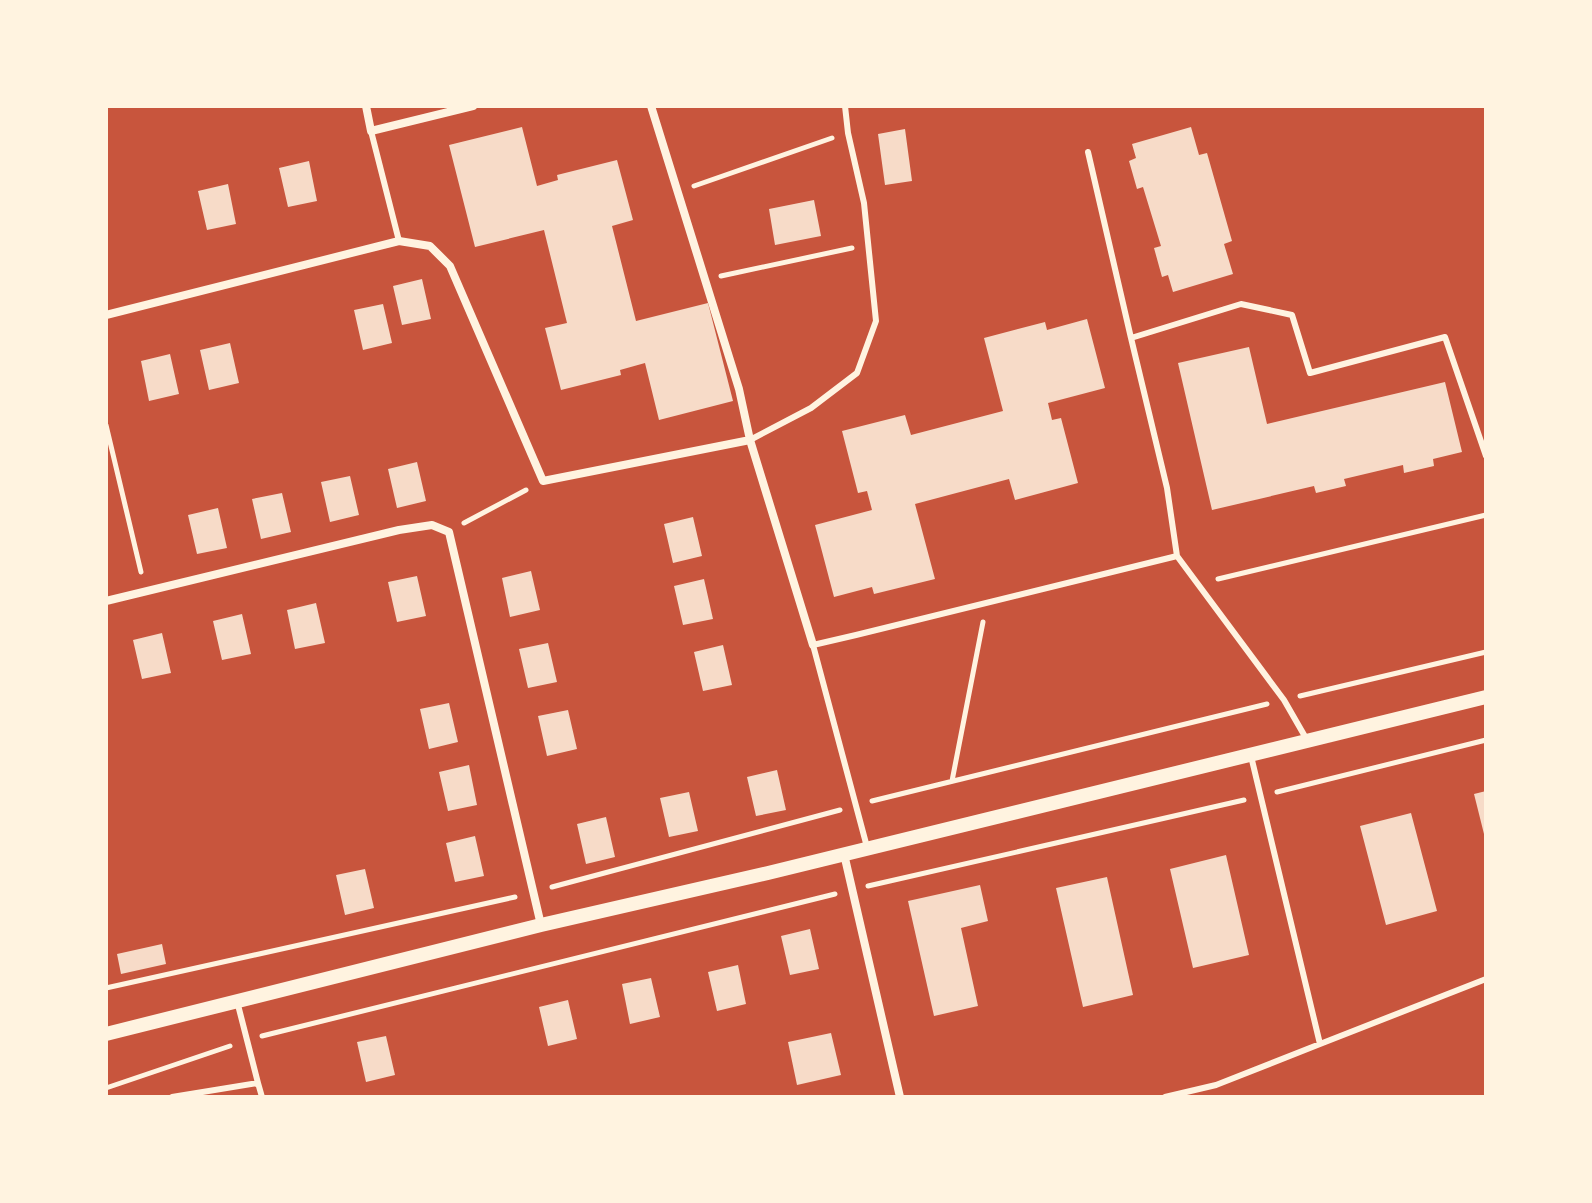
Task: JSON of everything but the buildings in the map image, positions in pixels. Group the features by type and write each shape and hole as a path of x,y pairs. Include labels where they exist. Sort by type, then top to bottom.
{"street":[{"path":"366,106 371,131 473,106"},
{"path":"651,106 739,389 750,440 813,645"},
{"path":"106,315 399,241 430,246 450,266 543,481 750,440"},
{"path":"106,601 399,530 432,525 449,532 541,925"},
{"path":"106,1034 541,925 867,849 1486,697"},
{"path":"844,854 900,1097"}],"lane":[{"path":"750,440 811,408 857,373 876,321 864,203 845,106"},
{"path":"371,131 399,241"},
{"path":"1088,152 1167,488 1177,556 1284,700 1307,740"},
{"path":"1131,338 1241,304 1292,315 1310,373 1445,337 1486,456"},
{"path":"867,849 813,645 1177,556"},
{"path":"1250,753 1320,1044"},
{"path":"1165,1097 1216,1085 1486,979"},
{"path":"237,1001 262,1097"},
{"path":"172,1097 258,1083"}],"path":[{"path":"678,192 848,133"},
{"path":"705,280 868,245"},
{"path":"106,425 145,592"},
{"path":"449,532 543,481"},
{"path":"1197,584 1486,515"},
{"path":"952,781 987,603"},
{"path":"106,988 532,893 952,781 1486,652"},
{"path":"106,1088 247,1040 851,890 1262,796 1486,740"}]}
